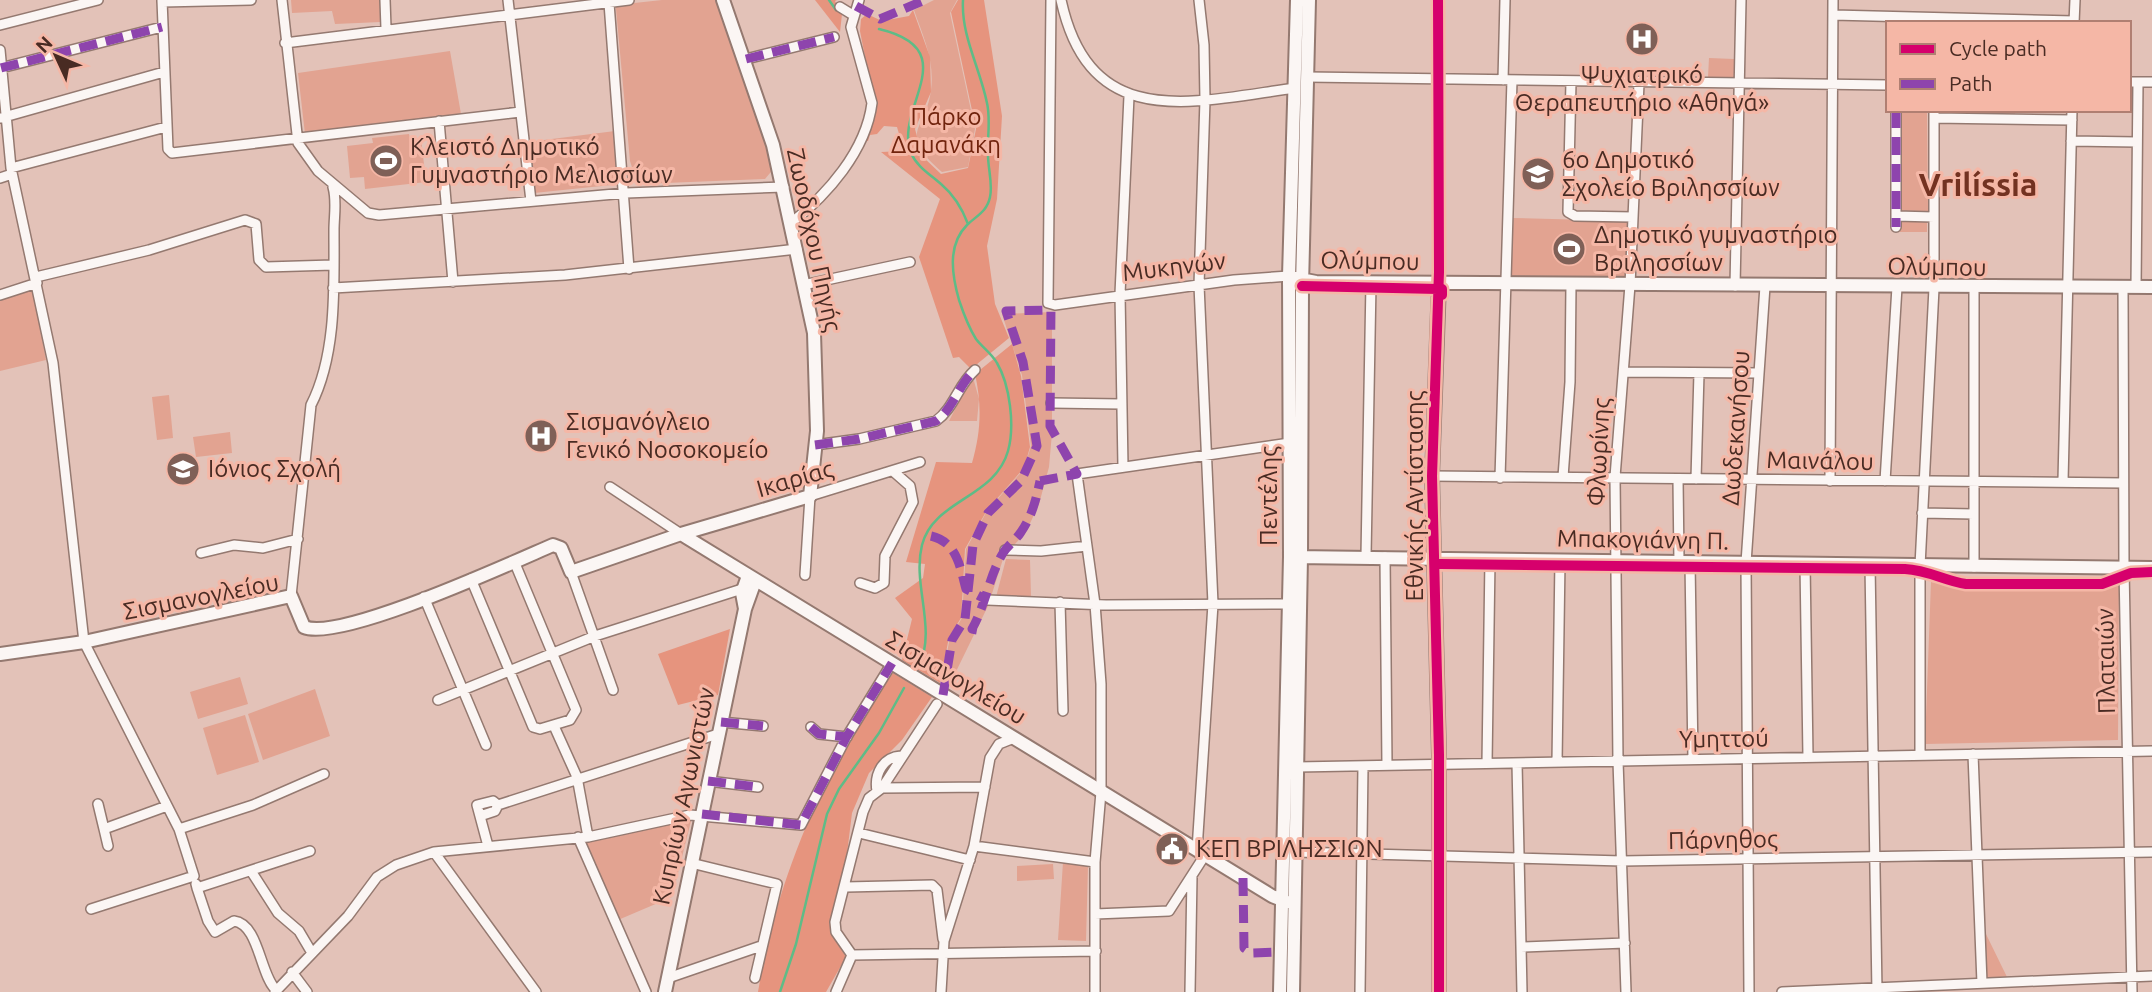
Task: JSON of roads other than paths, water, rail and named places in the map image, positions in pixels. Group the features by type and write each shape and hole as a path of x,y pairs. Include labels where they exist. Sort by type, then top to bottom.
{"street":[{"path":"0,25 98,0"},
{"path":"251,0 162,1 166,127 168,149 172,153 520,112"},
{"path":"282,0 296,138 309,160 333,186 368,214 626,193 784,187"},
{"path":"385,0 386,28"},
{"path":"508,0 531,201"},
{"path":"285,43 510,12 629,0"},
{"name":"Ζωοδόχου Πηγής","path":"723,0 746,59 784,187 814,332 815,445 810,496"},
{"path":"791,223 817,203 844,168 870,116 869,91 852,27 859,0"},
{"path":"1051,0 1049,23 1065,21"},
{"path":"1061,0 1065,21 1087,64 1100,78 1129,96 1156,101 1205,100 1295,89"},
{"path":"1095,914 1169,911 1192,875 1201,853 1213,604 1199,285 1205,46 1199,0"},
{"name":"Πεντέλης","path":"1280,992 1288,902 1296,852 1297,0"},
{"name":"Πεντέλης","path":"1293,992 1288,902 1289,604 1298,556 1290,443 1309,0"},
{"name":"Εθνικής Αντίστασης","path":"1438,0 1436,69 1439,79 1439,283 1432,477 1439,764 1439,992"},
{"path":"1500,478 1507,284 1505,0"},
{"path":"1735,286 1741,0"},
{"path":"1830,481 1833,0"},
{"path":"2074,21 2075,0"},
{"path":"609,3 626,193 629,270"},
{"path":"840,7 853,15"},
{"path":"1833,15 2031,21"},
{"name":"Μυκηνών","path":"1049,23 1046,298 1051,304 1199,285 1296,279"},
{"path":"1,62 162,27"},
{"path":"746,59 834,37"},
{"path":"0,50 2,117 53,363 84,642 178,829 208,921 215,932 234,922 245,926 260,953 266,981 276,991 348,916 377,877 396,865 434,852 583,837 671,817 702,814 801,825 846,737 891,663"},
{"path":"2,117 164,72"},
{"path":"1307,77 1886,85"},
{"path":"1571,81 1568,212 1575,216 1633,218"},
{"path":"2134,82 2152,82"},
{"name":"Πλαταιών","path":"2132,992 2123,483 2137,142 2134,82"},
{"name":"Φλωρίνης","path":"1626,992 1618,761 1615,477 1630,285 1639,83"},
{"path":"1123,467 1120,294 1129,96"},
{"path":"1896,112 1896,227"},
{"path":"1920,755 1920,566 1934,288 1934,114 2072,115 2063,481"},
{"path":"439,121 453,282"},
{"path":"0,178 12,171 166,127"},
{"path":"2071,141 2137,142"},
{"path":"291,596 311,405 321,383 327,357 333,288 333,186"},
{"path":"1896,216 1934,216"},
{"path":"0,295 36,280 149,250 245,220 256,224 259,260 266,267 333,265"},
{"path":"333,288 629,270 797,249"},
{"path":"803,285 910,262"},
{"name":"Ολύμπου","path":"1296,279 1974,289 2152,287"},
{"path":"1366,556 1371,282"},
{"path":"1563,477 1570,382 1571,284"},
{"name":"Δωδεκανήσου","path":"1749,992 1746,563 1765,286"},
{"path":"1885,481 1898,287"},
{"path":"1974,289 1974,567"},
{"path":"815,445 859,439 936,421 951,405 963,381 975,370"},
{"path":"1624,372 1759,373"},
{"path":"1696,479 1699,373"},
{"path":"1051,403 1121,404"},
{"path":"1095,992 1095,862 1101,792 1101,684 1095,604 1077,474 1290,443"},
{"name":"Ικαρίας","path":"571,572 681,534 920,462"},
{"path":"860,583 875,587 884,583 885,556 913,502 911,485 894,472"},
{"name":"Μαινάλου","path":"1432,477 2123,483"},
{"path":"1678,479 1693,759"},
{"name":"Σισμανογλείου","path":"610,487 749,582 773,592 891,663 940,700 1014,738 1201,853 1288,902"},
{"path":"805,575 810,496"},
{"path":"1922,513 1974,514"},
{"path":"201,554 234,545 263,548 298,540"},
{"name":"Σισμανογλείου","path":"0,654 84,642 291,596 300,623 310,629 365,620 555,544 561,548 571,572"},
{"path":"1005,550 1041,551 1087,546"},
{"name":"Μπακογιάννη Π.","path":"1298,556 2152,568"},
{"path":"1385,557 1387,765"},
{"path":"1487,763 1490,559"},
{"path":"1557,762 1560,560"},
{"path":"471,579 533,727 539,729 570,720 576,713 514,561"},
{"path":"1805,564 1808,757"},
{"path":"1870,565 1877,990"},
{"path":"571,572 613,690"},
{"path":"438,700 594,636 749,582"},
{"name":"Κυπρίων Αγωνιστών","path":"664,987 749,582"},
{"path":"746,605 773,592"},
{"path":"424,597 486,745"},
{"path":"987,600 1095,604 1289,604"},
{"path":"1060,602 1063,710"},
{"path":"852,955 836,932 835,922 863,812 940,700"},
{"path":"554,726 577,778 583,837 646,992"},
{"path":"480,816 495,811 498,805 719,728 763,726"},
{"path":"811,727 819,734 846,737"},
{"path":"942,992 944,941 974,846 993,752 999,744 1014,738"},
{"name":"Υμηττού","path":"1297,767 2152,751"},
{"path":"1973,754 1982,983"},
{"path":"1517,763 1522,992"},
{"path":"1360,992 1363,766"},
{"path":"178,829 253,805 324,774"},
{"path":"708,781 758,787"},
{"path":"879,789 985,787"},
{"path":"488,846 477,805 493,801 498,805"},
{"path":"98,804 108,846"},
{"path":"104,829 167,806"},
{"path":"859,833 970,860"},
{"path":"974,846 1095,862"},
{"path":"197,888 310,851"},
{"path":"434,852 536,992"},
{"name":"Πάρνηθος","path":"1296,852 1622,861 2152,852"},
{"path":"691,863 777,884 755,978"},
{"path":"251,871 278,913 299,931 312,953"},
{"path":"1190,992 1192,875"},
{"path":"91,909 194,876"},
{"path":"846,887 932,885 937,890 944,941"},
{"path":"1521,947 1625,943"},
{"path":"664,987 761,946"},
{"path":"852,955 1096,951"},
{"path":"836,992 852,955"},
{"path":"292,972 307,992"},
{"path":"1782,992 1877,990 1982,983 2004,987 2152,976"}],"waterway":[{"path":"829,0 836,10"},
{"path":"919,666 926,637 920,575 922,545 928,530 938,518 978,490 1001,467 1008,451 1011,430 1008,394 1001,372 971,330 954,281 956,242 967,225 989,202 991,192 988,110 965,26 963,0"},
{"path":"879,29 905,39 919,51 923,66 908,136 911,153 920,167 954,197 968,224"},
{"path":"780,992 796,944 827,814 839,789 879,733 904,688"}],"place":[{"name":"Ψυχιατρικό Θεραπευτήριο «Αθηνά»","path":"1642,39"},
{"name":"Κλειστό Δημοτικό Γυμναστήριο Μελισσίων","path":"386,161"},
{"name":"6ο Δημοτικό Σχολείο Βριλησσίων","path":"1538,174"},
{"name":"Δημοτικό γυμναστήριο Βριλησσίων","path":"1569,249"},
{"name":"Σισμανόγλειο Γενικό Νοσοκομείο","path":"541,436"},
{"name":"Ιόνιος Σχολή","path":"183,469"},
{"name":"ΚΕΠ ΒΡΙΛΗΣΣΙΩΝ","path":"1172,849"}],"district":[{"name":"Vrilíssia","path":"1978,185"}],"park label":[{"name":"Πάρκο Δαμανάκη","path":"946,131"}]}
